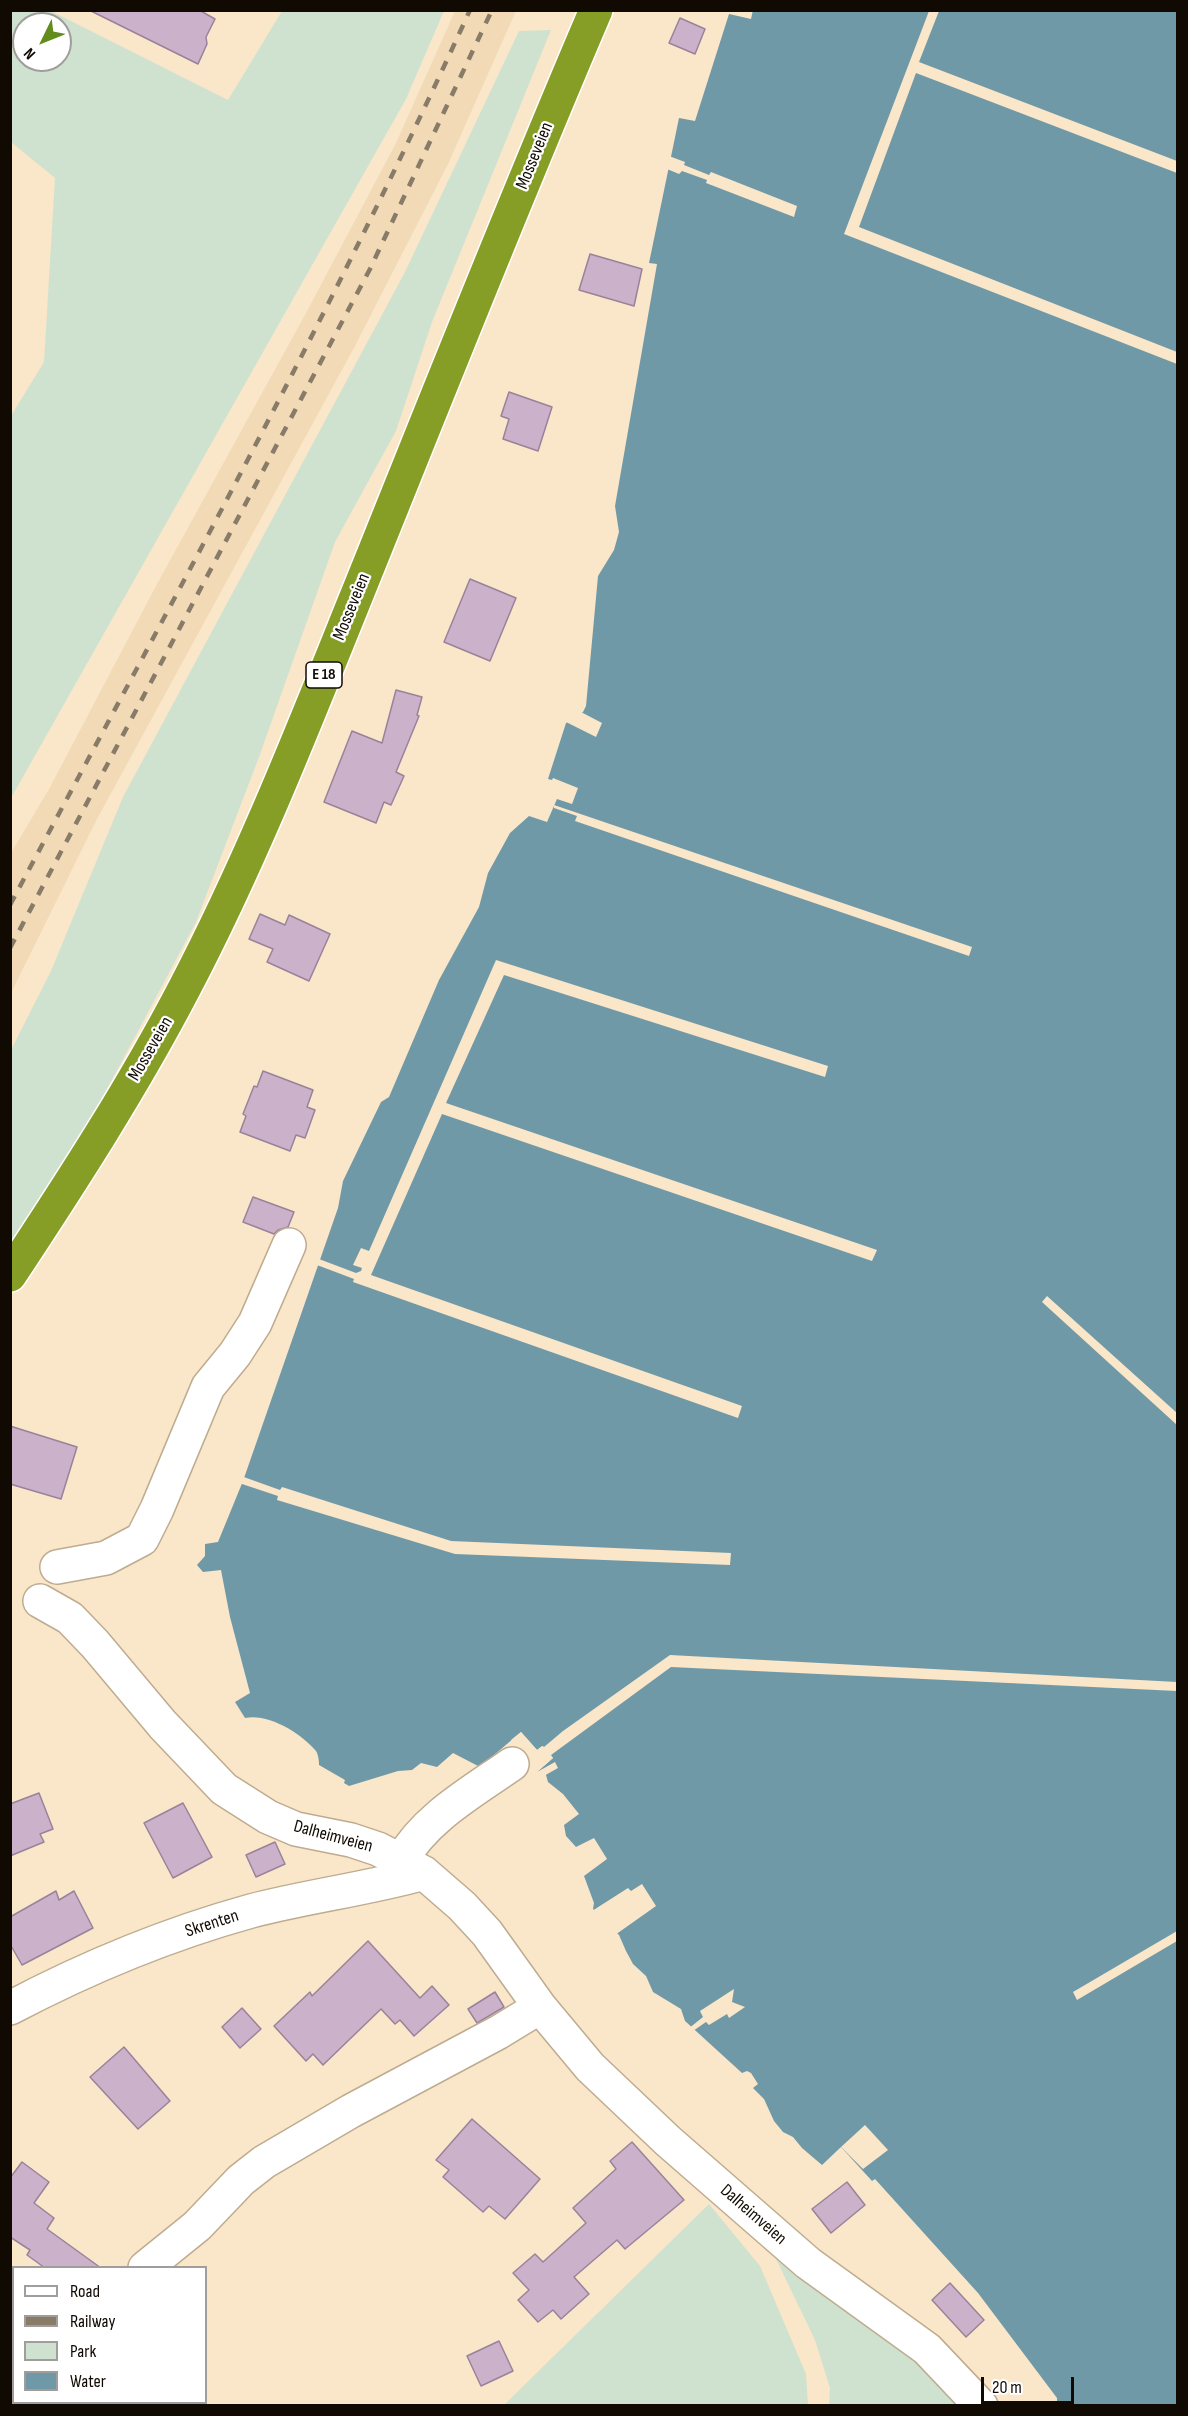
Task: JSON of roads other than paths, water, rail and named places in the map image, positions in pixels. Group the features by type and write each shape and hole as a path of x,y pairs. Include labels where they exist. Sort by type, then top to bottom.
{"highway":[{"name":"Mosseveien","path":"10,1275 91,1152 164,1026 215,928 324,676 596,10"}],"street":[{"path":"57,1567 106,1558 142,1539 157,1509 208,1387 235,1354 255,1323 289,1245"},
{"name":"Dalheimveien","path":"40,1601 70,1618 95,1644 163,1725 224,1789 268,1817 296,1829 351,1840 378,1849 412,1867 462,1906 487,1933 540,2007 590,2067 701,2172 808,2263 927,2349 981,2406"},
{"path":"412,1867 410,1845 423,1830 512,1764"},
{"name":"Skrenten","path":"10,2008 78,1974 172,1937 276,1905 353,1887 388,1883 412,1867"},
{"path":"148,2266 197,2226 241,2180 264,2162 351,2110 406,2083 540,2007"}],"water":[{"path":"753,10 1177,11 1177,2405 1057,2405 1057,2398 978,2293 875,2179 872,2181 841,2147 822,2165 793,2137 783,2132 774,2121 764,2099 753,2088 758,2084 751,2073 747,2071 742,2073 685,2021 681,2009 653,1992 646,1976 633,1964 619,1935 593,1909 594,1903 584,1876 607,1859 594,1838 576,1847 566,1836 564,1825 579,1814 563,1794 548,1782 546,1775 537,1772 553,1758 542,1746 537,1750 521,1732 480,1767 453,1753 437,1767 421,1763 412,1770 398,1771 349,1786 344,1783 345,1780 319,1765 316,1751 293,1731 274,1721 254,1717 245,1718 235,1702 250,1693 230,1617 221,1570 203,1572 197,1565 205,1556 205,1544 218,1542 243,1481 338,1208 343,1181 381,1102 389,1097 439,980 479,907 488,873 510,833 529,816 547,822 557,799 572,804 578,788 553,778 548,779 566,723 583,712 586,706 598,576 614,550 619,532 615,506 657,264 649,263 679,118 695,121 729,14 751,19"}],"railway":[{"path":"10,905 305,349 362,237 470,10"},
{"path":"10,948 370,269 492,10"}]}
